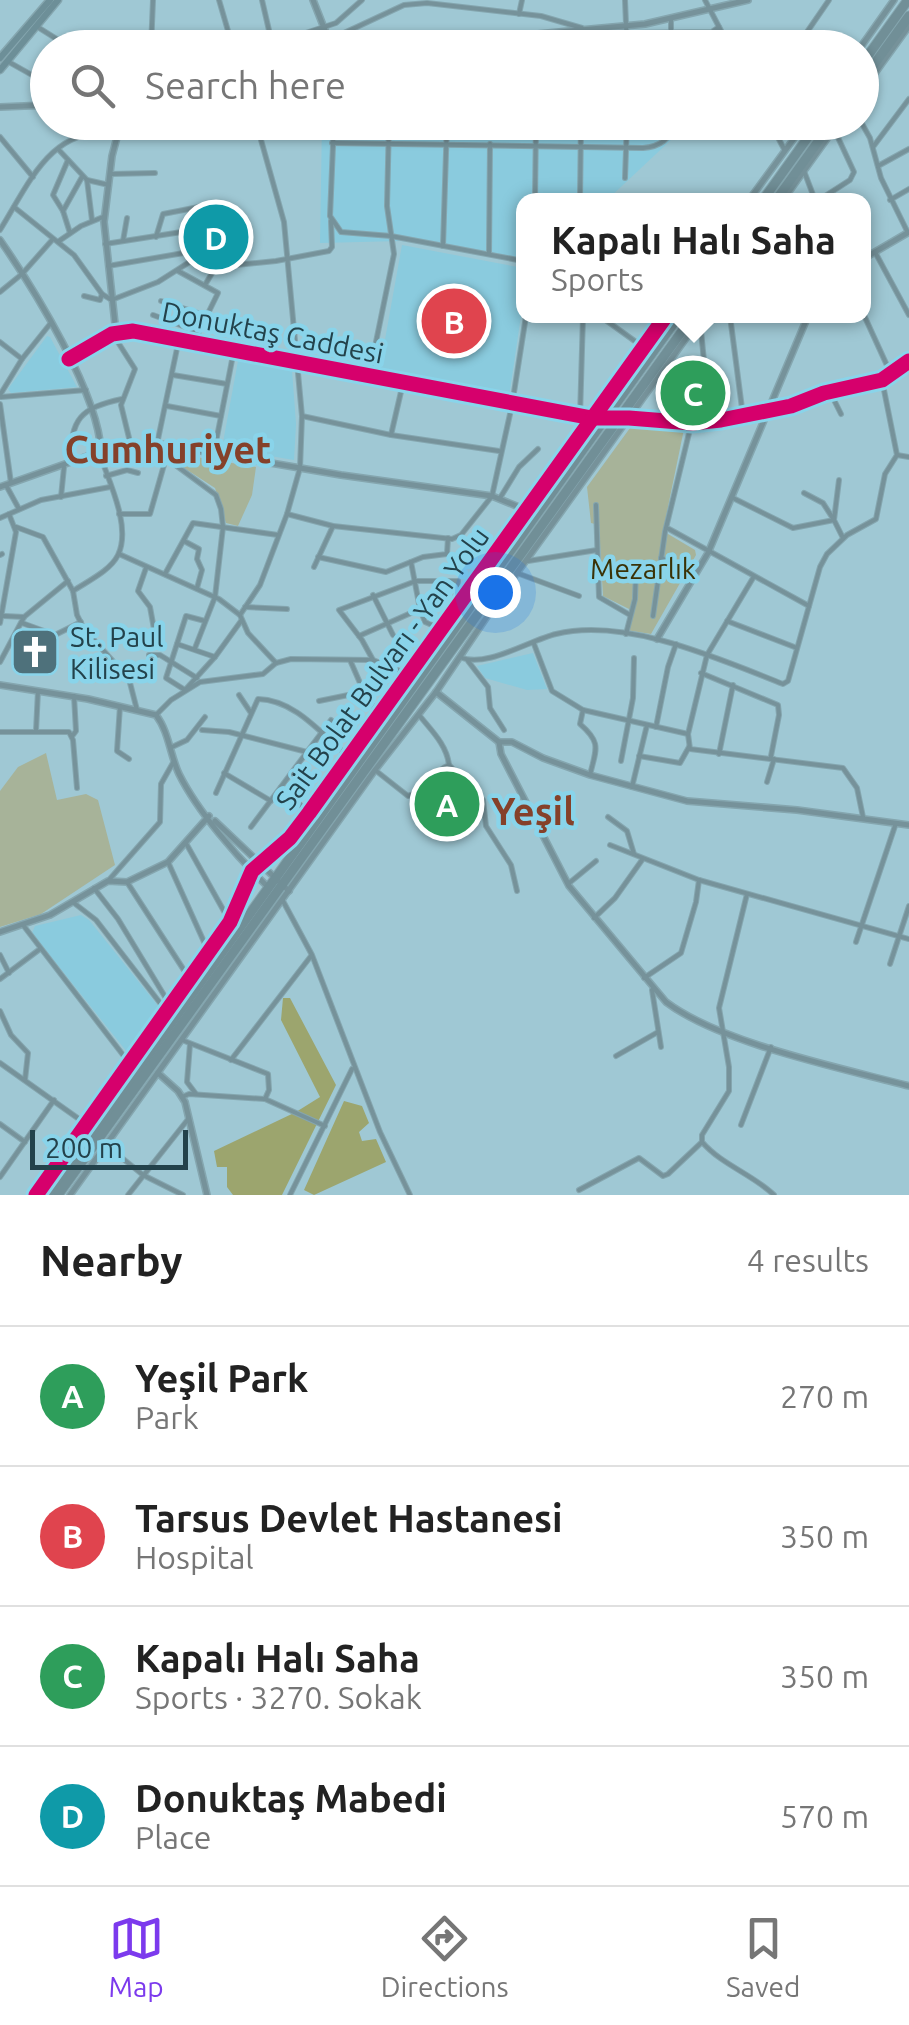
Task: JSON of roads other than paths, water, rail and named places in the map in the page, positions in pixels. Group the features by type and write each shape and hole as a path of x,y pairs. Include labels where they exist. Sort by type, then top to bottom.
{"highway":[{"path":"879,40 908,0"},
{"path":"879,58 909,16"},
{"path":"767,193 806,140"},
{"path":"782,193 823,140"},
{"path":"283,885 532,511 674,323"},
{"path":"48,1195 283,885 693,323"},
{"path":"58,1195 276,894"}],"main road":[{"path":"0,70 4,59 50,0"},
{"path":"32,30 58,0"},
{"path":"4,59 30,32"}],"street":[{"path":"152,30 153,0"},
{"path":"220,0 228,30"},
{"path":"262,0 269,30"},
{"path":"313,0 323,29"},
{"path":"319,30 336,23 362,0"},
{"path":"520,14 522,0"},
{"path":"625,0 627,30"},
{"path":"705,0 721,30"},
{"path":"564,30 627,30 748,0"},
{"path":"808,30 829,0"},
{"path":"873,30 894,0"},
{"path":"350,30 414,2 541,16 582,28"},
{"path":"671,18 671,30"},
{"path":"36,26 43,30"},
{"path":"879,68 909,26"},
{"path":"715,30 719,27"},
{"path":"4,59 30,74"},
{"path":"879,140 909,99"},
{"path":"0,107 30,106"},
{"path":"0,137 34,177"},
{"path":"0,230 34,177 67,140"},
{"path":"116,140 104,217 104,244 114,300 114,333 135,369 122,399 131,446"},
{"path":"156,715 215,657 241,618 260,585 300,468 302,416 284,222 261,140"},
{"path":"215,267 329,251 332,140"},
{"path":"534,193 536,140"},
{"path":"580,193 581,140"},
{"path":"625,178 627,140"},
{"path":"332,144 627,148 659,146 665,140"},
{"path":"779,140 785,151"},
{"path":"754,193 793,140"},
{"path":"789,193 825,140"},
{"path":"829,193 850,180 854,172 841,140"},
{"path":"869,140 890,200 908,235 871,254"},
{"path":"873,148 879,140"},
{"path":"370,376 394,254 390,236 388,142"},
{"path":"442,246 447,143"},
{"path":"488,254 490,144"},
{"path":"57,148 85,178 108,185"},
{"path":"878,166 909,149"},
{"path":"68,160 53,190 70,233"},
{"path":"804,171 814,193"},
{"path":"110,174 155,174"},
{"path":"63,211 85,178"},
{"path":"85,178 92,221"},
{"path":"890,200 909,189"},
{"path":"156,237 163,214 204,206 215,267 204,286"},
{"path":"14,208 56,240 102,294 114,300 178,271 210,249"},
{"path":"330,216 341,232 390,236 516,260"},
{"path":"0,292 56,240 104,217"},
{"path":"123,241 127,218"},
{"path":"104,244 207,228"},
{"path":"0,240 86,390 119,514 119,554 110,565 73,590"},
{"path":"108,266 210,249"},
{"path":"875,252 909,315"},
{"path":"178,271 218,293 194,342"},
{"path":"84,296 100,300 102,294"},
{"path":"161,301 207,316"},
{"path":"153,315 198,332"},
{"path":"287,514 333,526 448,538 460,535 492,496 525,323"},
{"path":"580,416 583,323"},
{"path":"610,323 643,347"},
{"name":"Sait Bolat Bulvarı - Yan Yolu","path":"36,1195 230,922 252,871 290,838 310,813 441,630 459,598 532,511 592,418 661,323"},
{"path":"699,323 710,421"},
{"path":"731,323 743,416"},
{"path":"658,639 708,553 805,323"},
{"path":"868,323 891,373"},
{"path":"0,394 50,324"},
{"name":"Donuktaş Caddesi","path":"114,333 132,330 592,418 692,424 766,411 882,380"},
{"path":"69,360 114,333"},
{"path":"179,339 159,444 166,458 216,495 223,527 215,597 195,648"},
{"path":"0,342 22,359"},
{"path":"214,452 234,350"},
{"path":"468,661 556,634 626,634 676,644 783,684 788,681 826,554 843,538 876,520 885,474 897,456 882,380 909,361"},
{"path":"171,375 227,384"},
{"path":"391,435 403,383"},
{"path":"0,394 86,390"},
{"path":"830,392 841,414"},
{"path":"61,497 75,427 92,406 122,399"},
{"path":"0,404 6,485 18,509"},
{"path":"165,406 221,416"},
{"path":"302,416 391,435 501,451"},
{"name":"Sait Bolat Bulvarı - Yan Yolu","path":"283,885 436,692 624,418"},
{"path":"654,616 667,528 692,424"},
{"path":"6,485 100,452 159,444 492,496 532,511"},
{"path":"500,498 519,467 538,449"},
{"path":"897,456 909,456"},
{"path":"119,514 150,514 166,458"},
{"path":"106,476 127,470 138,473"},
{"path":"834,520 839,480"},
{"path":"0,518 18,509 110,487"},
{"path":"804,494 823,503 843,538"},
{"path":"730,497 793,528 834,520"},
{"path":"596,505 599,597 630,615"},
{"path":"9,514 16,526 43,536 73,590 81,622 129,680 137,710"},
{"path":"166,574 193,522 278,536"},
{"path":"0,623 16,526"},
{"path":"314,568 333,526"},
{"path":"667,528 809,606"},
{"path":"318,557 378,572 447,554 448,538"},
{"path":"184,541 199,549 197,559 202,570 197,588"},
{"path":"526,561 597,550"},
{"path":"119,554 215,597 241,618 248,633 276,663"},
{"path":"662,558 685,568"},
{"path":"411,562 425,622 441,630"},
{"path":"146,568 138,591 150,607 154,629"},
{"path":"626,634 635,599 636,568"},
{"path":"517,573 579,596"},
{"path":"0,579 7,578"},
{"path":"639,756 680,763 689,746 688,734 707,655 753,578"},
{"path":"0,662 23,620 68,581"},
{"path":"359,636 419,606 459,598 458,581 416,581 339,610 372,660"},
{"path":"374,595 393,635"},
{"path":"245,607 288,609"},
{"path":"1,616 23,620 55,636 81,622"},
{"path":"184,690 166,678 176,644 186,616 205,622"},
{"path":"727,621 798,648"},
{"path":"534,642 552,691 583,710 688,734"},
{"path":"176,644 215,657"},
{"path":"656,728 676,644"},
{"path":"149,654 171,661 196,678"},
{"path":"460,658 468,661 488,687 490,708 504,730"},
{"path":"621,761 634,658"},
{"path":"184,690 217,678 263,674 276,663 291,659 372,660 408,675"},
{"path":"350,660 364,692 380,714"},
{"path":"701,673 778,705 767,782"},
{"path":"0,685 74,696 156,715 192,794 252,871 276,894 312,955 354,1066 410,1195"},
{"path":"719,754 733,686"},
{"path":"36,732 38,691"},
{"path":"319,701 364,692"},
{"path":"436,692 499,742 512,742 543,758 632,788 686,800 909,824"},
{"path":"238,695 251,713"},
{"path":"74,696 77,788"},
{"path":"216,793 258,699 286,705 300,713 349,758"},
{"path":"120,706 117,751 129,759"},
{"path":"583,710 580,724 592,734 596,745 590,775"},
{"path":"419,714 438,738 449,765 483,800 486,826 511,865 517,891"},
{"path":"170,748 187,740 204,716"},
{"path":"251,827 331,720"},
{"path":"632,788 646,726"},
{"path":"202,730 307,752"},
{"path":"0,732 62,731 73,736"},
{"path":"499,742 501,754 568,884 652,990 682,1014 721,1031 909,1086"},
{"path":"689,746 696,752 844,768 857,788 862,817"},
{"path":"0,932 74,903 108,881 160,822 160,784 174,761"},
{"path":"375,770 408,796 418,793 449,765"},
{"path":"224,773 271,801"},
{"path":"281,787 310,813"},
{"path":"209,816 283,885"},
{"path":"108,881 126,882 168,862 209,816"},
{"path":"608,817 627,831 634,854"},
{"path":"856,942 896,823"},
{"path":"187,845 230,922"},
{"path":"610,845 699,880 909,939"},
{"path":"594,918 622,890 643,858"},
{"path":"568,884 596,861"},
{"path":"168,862 209,953"},
{"path":"644,978 681,953 699,880"},
{"path":"126,882 190,980"},
{"path":"94,888 118,919 169,1009"},
{"path":"74,1194 182,1040 276,894"},
{"path":"747,894 719,1008 729,1091 702,1142 720,1159 758,1180 774,1195"},
{"path":"74,903 96,920 169,1009"},
{"path":"890,964 909,906"},
{"path":"22,926 130,1064"},
{"path":"0,980 40,949"},
{"path":"0,955 9,973"},
{"path":"231,1060 312,955"},
{"path":"652,990 662,1047"},
{"path":"0,1011 11,1035 28,1053 25,1080"},
{"path":"616,1056 658,1032"},
{"path":"182,1040 268,1074 265,1100"},
{"path":"190,1044 187,1082 196,1094"},
{"path":"741,1125 771,1047"},
{"path":"0,1062 86,1124"},
{"path":"303,1195 292,1192 354,1066"},
{"path":"158,1074 182,1098 207,1195"},
{"path":"182,1098 196,1094 265,1100 324,1126"},
{"path":"0,1177 54,1100"},
{"path":"128,1195 189,1118"},
{"path":"0,1124 25,1142"},
{"path":"579,1190 639,1158 663,1176 702,1142"},
{"path":"106,1145 143,1175 182,1195"}],"place":[{"name":"Donuktaş Mabedi","path":"216,237"},
{"name":"Tarsus Devlet Hastanesi","path":"454,321"},
{"name":"Kapalı Halı Saha","path":"693,393"},
{"name":"St. Paul Kilisesi","path":"35,652"},
{"name":"Yeşil Park","path":"447,804"}],"district":[{"name":"Cumhuriyet","path":"168,449"},
{"name":"Yeşil","path":"533,811"}],"park label":[{"name":"Mezarlık","path":"643,568"}]}
